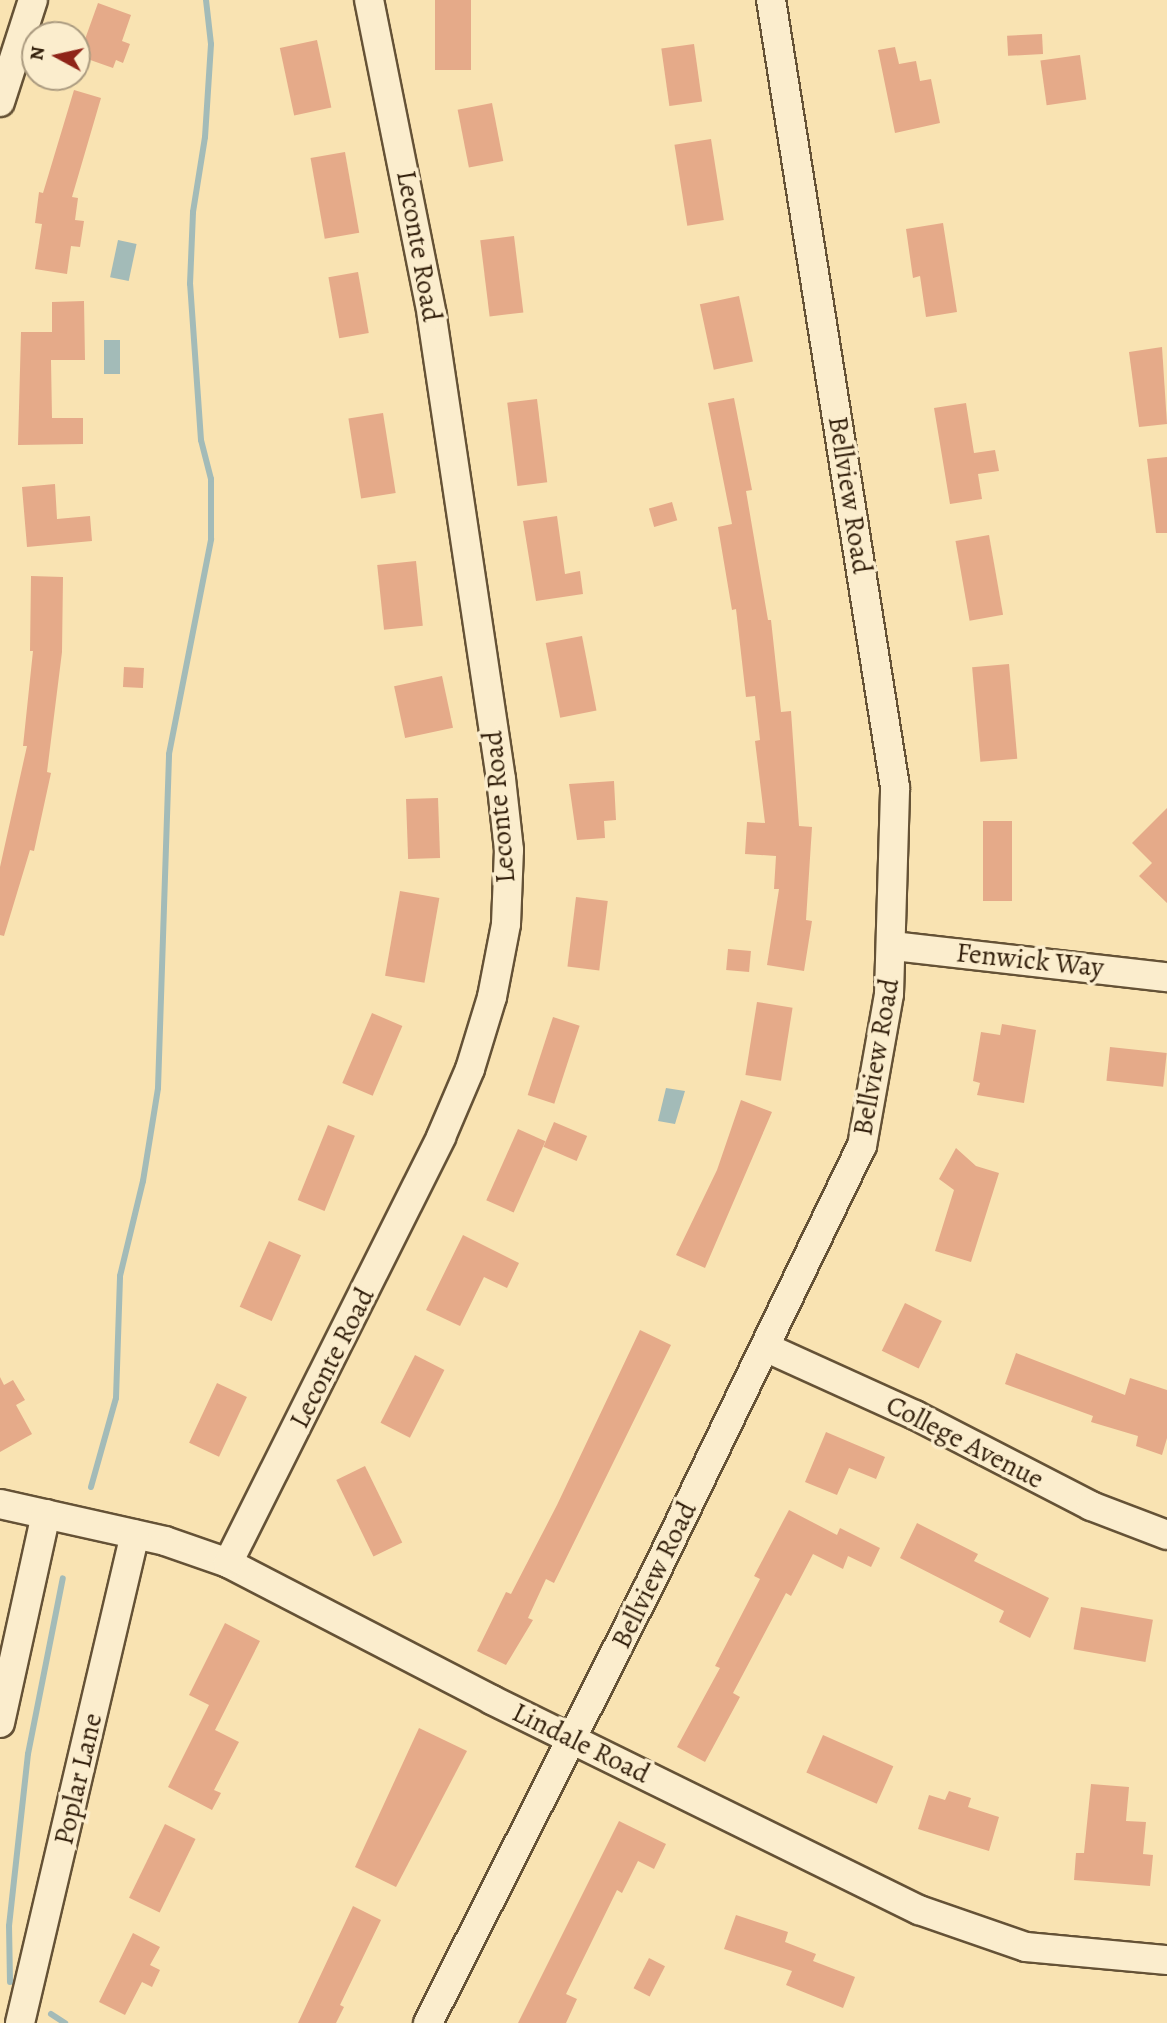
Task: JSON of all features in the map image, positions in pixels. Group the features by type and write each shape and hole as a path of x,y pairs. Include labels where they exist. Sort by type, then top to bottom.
{"street":[{"path":"0,102 33,0"},
{"name":"Leconte Road","path":"228,1563 441,1138 470,1069 492,997 506,924 509,850 501,779 432,315 369,0"},
{"name":"Bellview Road","path":"428,2023 572,1739 862,1146 889,994 893,946 895,787 771,0"},
{"name":"Fenwick Way","path":"893,946 1167,977"},
{"name":"College Avenue","path":"765,1347 915,1415 1091,1506 1167,1535"},
{"name":"Lindale Road","path":"0,1504 135,1534 228,1563 572,1739 919,1910 1026,1947 1167,1960"},
{"path":"0,1723 46,1514"},
{"name":"Poplar Lane","path":"0,2015 18,2023 135,1534"}],"water":[{"path":"118,240 137,244 129,281 110,277"},
{"path":"104,340 120,340 120,374 104,374"},
{"path":"666,1088 685,1091 675,1124 658,1121"}],"building":[{"path":"435,0 471,0 471,70 435,70"},
{"path":"98,3 131,15 122,41 130,44 123,63 116,60 113,68 91,60 91,23"},
{"path":"1042,34 1043,54 1008,56 1007,36"},
{"path":"317,40 331,107 294,115 280,48"},
{"path":"694,44 702,101 669,106 661,49"},
{"path":"895,47 899,64 916,61 920,81 931,79 940,123 895,133 878,50"},
{"path":"1080,55 1086,100 1047,105 1040,61"},
{"path":"74,91 101,98 72,197 78,198 75,220 84,221 80,247 71,246 67,274 35,269 42,224 35,223 39,192 43,193"},
{"path":"492,103 503,161 469,168 458,110"},
{"path":"711,139 724,220 687,226 674,145"},
{"path":"345,152 359,233 325,239 311,158"},
{"path":"943,223 957,312 926,317 920,276 913,278 906,229"},
{"path":"514,236 523,312 490,317 480,240"},
{"path":"358,272 369,333 339,338 328,277"},
{"path":"739,296 753,362 714,370 700,304"},
{"path":"84,301 85,360 51,360 52,418 83,418 83,444 18,445 21,332 52,332 52,302"},
{"path":"1162,347 1167,424 1139,427 1129,352"},
{"path":"734,398 752,490 746,491 768,620 771,620 781,712 791,711 799,826 812,827 806,920 812,921 804,971 767,965 779,889 774,889 776,856 745,854 747,822 765,823 755,741 760,740 755,696 746,697 736,609 732,610 718,527 732,524 708,403"},
{"path":"537,399 547,482 517,486 507,403"},
{"path":"966,403 974,453 995,450 999,471 978,474 982,499 950,504 934,408"},
{"path":"383,413 396,493 361,498 348,418"},
{"path":"1167,457 1167,533 1156,533 1147,459"},
{"path":"55,484 57,519 90,516 92,541 27,547 22,487"},
{"path":"672,502 677,520 654,527 649,509"},
{"path":"557,516 565,574 580,571 583,594 536,601 523,521"},
{"path":"989,535 1003,615 970,621 956,541"},
{"path":"416,561 423,626 384,630 377,565"},
{"path":"31,576 63,577 62,652 47,772 51,773 34,851 30,850 4,936 0,935 0,867 27,746 23,746 33,651 30,651"},
{"path":"582,636 597,711 560,718 546,643"},
{"path":"1009,664 1017,759 980,762 972,667"},
{"path":"124,667 144,668 143,688 123,687"},
{"path":"442,676 453,728 405,738 394,686"},
{"path":"614,781 616,820 604,821 605,838 577,840 569,784"},
{"path":"438,798 440,858 408,859 406,799"},
{"path":"1167,808 1167,903 1139,876 1152,863 1132,843"},
{"path":"983,821 1012,821 1012,901 983,901"},
{"path":"400,891 439,898 424,983 385,976"},
{"path":"576,897 608,901 599,970 567,966"},
{"path":"728,949 751,951 749,972 726,970"},
{"path":"757,1002 793,1008 781,1081 745,1075"},
{"path":"372,1013 402,1026 373,1096 342,1083"},
{"path":"553,1017 580,1026 554,1104 528,1095"},
{"path":"1002,1024 1036,1030 1024,1103 977,1095 980,1083 973,1081 981,1032 1000,1035"},
{"path":"1110,1047 1167,1053 1163,1087 1106,1081"},
{"path":"741,1100 772,1112 705,1268 676,1255 717,1170"},
{"path":"554,1122 587,1136 577,1161 543,1147"},
{"path":"328,1125 355,1136 325,1211 298,1200"},
{"path":"518,1129 545,1141 514,1212 486,1200"},
{"path":"956,1148 976,1166 999,1173 971,1262 935,1251 954,1190 939,1179"},
{"path":"463,1235 519,1263 507,1288 484,1277 460,1326 426,1310"},
{"path":"269,1241 301,1255 272,1321 240,1307"},
{"path":"905,1303 942,1321 919,1369 882,1351"},
{"path":"640,1330 671,1345 554,1583 546,1579 528,1618 533,1620 506,1665 477,1651 506,1592 511,1594 557,1505"},
{"path":"1016,1353 1125,1395 1130,1378 1167,1390 1167,1438 1162,1455 1136,1446 1138,1436 1091,1422 1093,1416 1005,1384"},
{"path":"415,1355 444,1370 410,1438 380,1423"},
{"path":"0,1377 4,1385 13,1380 25,1400 16,1405 32,1434 0,1452"},
{"path":"217,1383 247,1397 219,1457 189,1443"},
{"path":"826,1432 885,1457 876,1479 849,1468 837,1495 805,1482"},
{"path":"365,1466 402,1542 374,1556 336,1480"},
{"path":"789,1510 837,1535 840,1528 880,1548 871,1567 848,1556 843,1569 813,1554 791,1596 786,1593 733,1693 740,1697 705,1762 677,1747 720,1668 715,1666 760,1579 754,1576"},
{"path":"917,1523 978,1554 974,1561 1049,1598 1030,1638 999,1622 1004,1611 900,1558"},
{"path":"1081,1607 1153,1620 1145,1662 1074,1649"},
{"path":"225,1623 260,1641 215,1730 239,1742 214,1790 221,1793 212,1810 168,1787 209,1705 189,1695"},
{"path":"419,1728 467,1751 396,1887 355,1867"},
{"path":"823,1735 893,1766 877,1804 806,1772"},
{"path":"1091,1784 1129,1787 1126,1821 1146,1822 1143,1854 1153,1855 1150,1886 1074,1880 1076,1853 1084,1853"},
{"path":"949,1791 971,1798 968,1807 999,1817 989,1851 918,1829 929,1795 945,1800"},
{"path":"619,1821 666,1844 654,1869 638,1861 622,1893 617,1890 566,1994 577,1999 566,2023 518,2023"},
{"path":"165,1824 196,1839 160,1913 129,1898"},
{"path":"353,1906 381,1920 340,2005 344,2007 336,2023 298,2023"},
{"path":"736,1915 788,1932 785,1942 816,1954 813,1961 855,1977 843,2008 786,1985 792,1971 724,1949"},
{"path":"133,1933 160,1947 150,1965 160,1970 152,1987 142,1982 125,2015 99,2002"},
{"path":"649,1958 665,1966 650,1996 634,1988"}],"waterway":[{"path":"91,1487 116,1398 120,1276 143,1181 158,1088 169,754 211,539 211,479 201,440 190,284 193,212 205,137 211,44 206,0"},
{"path":"10,1982 9,1926 28,1754 63,1578"},
{"path":"51,2014 65,2023"}]}
